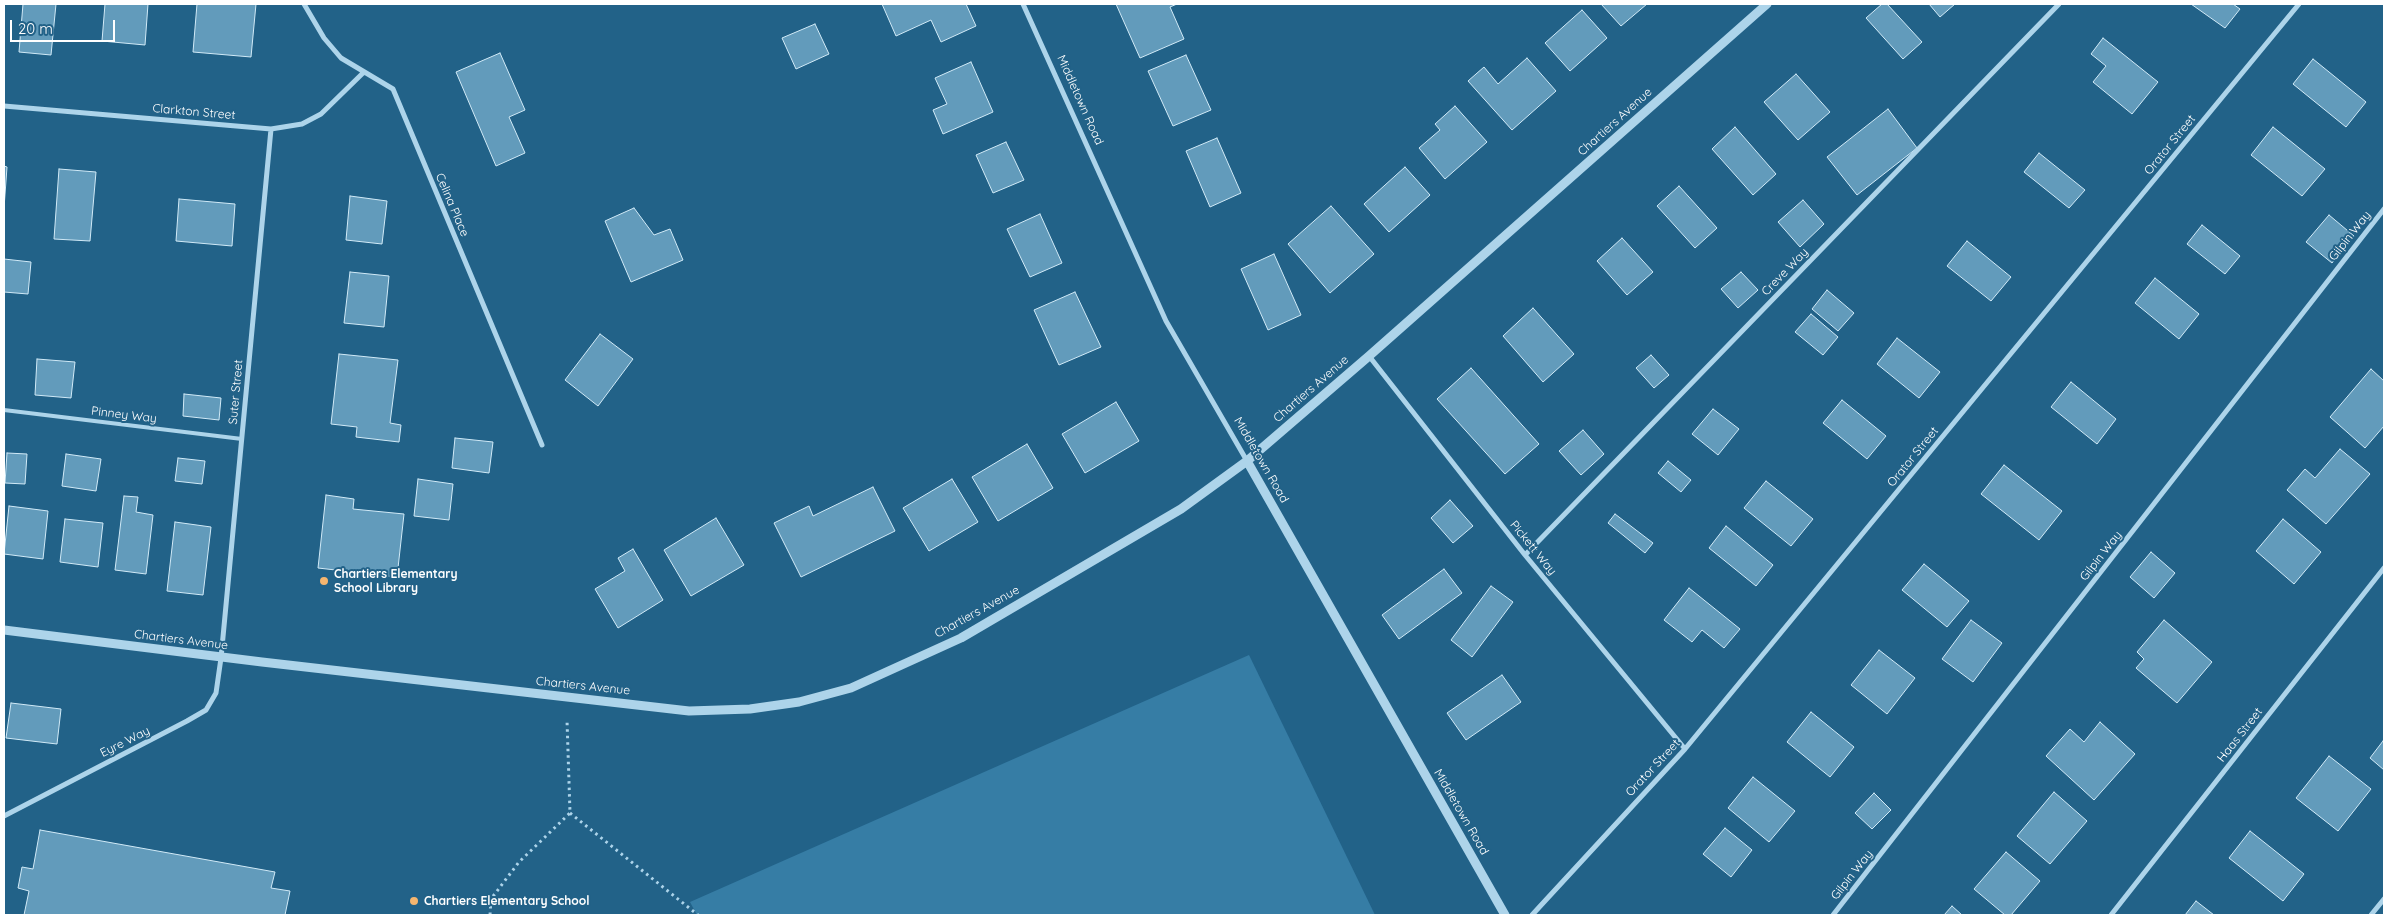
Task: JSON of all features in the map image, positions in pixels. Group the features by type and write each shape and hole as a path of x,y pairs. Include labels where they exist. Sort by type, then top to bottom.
{"street":[{"name":"Celina Place","path":"304,4 324,38 342,58 393,89 542,444"},
{"name":"Middletown Road","path":"1023,4 1166,321 1505,915"},
{"name":"Chartiers Avenue","path":"4,630 221,658 689,711 750,709 799,702 851,688 961,638 1181,509 1247,461 1369,356 1767,4"},
{"name":"Creve Way","path":"1525,555 2059,4"},
{"name":"Orator Street","path":"1532,915 1612,826 1686,749 2299,4"},
{"name":"Clarkton Street","path":"4,106 271,129 302,124 321,114 364,72"},
{"name":"Suter Street","path":"221,658 271,129"},
{"name":"Gilpin Way","path":"1833,915 2384,209"},
{"name":"Pickett Way","path":"1369,356 1525,555 1686,749"},
{"name":"Haas Street","path":"2111,915 2384,568"},
{"name":"Eyre Way","path":"4,816 206,710 216,693 221,658"},
{"path":"2371,915 2384,899"}],"lane":[{"name":"Pinney Way","path":"4,410 242,439"}],"path":[{"path":"490,915 491,900 519,862 570,813 566,697"},
{"path":"570,813 698,915"}],"shaded area":[{"path":"1249,655 1375,915 697,915 690,902"}],"building":[{"path":"23,4 56,4 51,55 19,52"},
{"path":"105,4 148,4 145,45 102,41"},
{"path":"197,4 256,4 251,57 193,52"},
{"path":"882,4 966,4 976,26 941,42 931,20 896,36"},
{"path":"1116,4 1177,4 1170,7 1184,39 1140,58"},
{"path":"1601,4 1647,4 1621,26"},
{"path":"1882,4 1887,4 1922,42 1903,59 1866,18"},
{"path":"1929,4 1955,4 1940,17"},
{"path":"2191,4 2233,4 2240,9 2225,28"},
{"path":"1582,10 1607,38 1570,71 1545,43"},
{"path":"815,24 829,54 796,69 782,38"},
{"path":"2103,38 2158,82 2132,114 2093,82 2106,66 2091,54"},
{"path":"500,53 525,110 509,117 525,153 496,166 456,72"},
{"path":"1186,55 1211,110 1173,126 1148,71"},
{"path":"1527,58 1556,91 1512,130 1468,81 1484,67 1498,84"},
{"path":"2313,59 2366,102 2346,127 2293,84"},
{"path":"971,62 993,112 943,134 933,110 947,104 935,78"},
{"path":"1796,74 1830,112 1798,140 1764,102"},
{"path":"1455,106 1487,142 1445,179 1419,148 1440,130 1435,124"},
{"path":"1888,109 1917,148 1857,195 1827,157"},
{"path":"1735,127 1776,174 1753,195 1712,149"},
{"path":"2273,127 2325,169 2302,196 2251,155"},
{"path":"1217,138 1241,193 1210,207 1186,151"},
{"path":"1006,142 1024,180 993,193 976,155"},
{"path":"2039,153 2085,190 2069,208 2024,172"},
{"path":"4,166 7,167 4,208"},
{"path":"1405,167 1430,195 1389,232 1364,204"},
{"path":"59,169 96,172 90,241 54,239"},
{"path":"1679,186 1717,228 1695,248 1657,206"},
{"path":"350,196 387,201 382,244 346,240"},
{"path":"179,199 235,204 232,246 176,241"},
{"path":"1803,200 1824,224 1800,247 1778,222"},
{"path":"1331,206 1374,254 1330,293 1288,244"},
{"path":"634,208 654,235 670,229 683,260 631,282 605,221"},
{"path":"1040,214 1062,263 1030,277 1007,229"},
{"path":"2329,215 2354,236 2332,263 2306,242"},
{"path":"2202,225 2240,256 2225,274 2187,244"},
{"path":"1622,238 1653,272 1627,295 1597,261"},
{"path":"1967,241 2011,277 1991,301 1947,266"},
{"path":"1274,254 1301,315 1268,330 1241,269"},
{"path":"4,259 31,262 28,294 4,292"},
{"path":"350,272 389,276 384,327 344,323"},
{"path":"1741,272 1758,290 1738,308 1721,289"},
{"path":"2155,278 2199,314 2179,339 2135,303"},
{"path":"1827,290 1854,313 1838,331 1812,309"},
{"path":"1075,292 1101,347 1059,365 1034,310"},
{"path":"1533,308 1574,354 1543,382 1503,336"},
{"path":"1811,314 1838,337 1823,355 1795,332"},
{"path":"600,334 633,359 598,406 565,380"},
{"path":"1897,338 1940,372 1919,398 1877,364"},
{"path":"339,354 398,360 390,423 401,425 399,442 356,437 357,427 331,424"},
{"path":"1651,355 1669,375 1654,388 1636,368"},
{"path":"37,359 75,362 71,398 35,395"},
{"path":"1471,368 1539,444 1505,474 1437,399"},
{"path":"2371,369 2384,381 2384,426 2365,448 2330,417"},
{"path":"2071,382 2116,419 2097,444 2051,407"},
{"path":"184,394 221,398 219,420 183,416"},
{"path":"1842,400 1886,436 1867,459 1823,423"},
{"path":"1116,402 1139,441 1085,473 1062,434"},
{"path":"1713,409 1739,429 1718,455 1692,434"},
{"path":"1583,430 1604,454 1581,475 1559,451"},
{"path":"455,438 493,442 489,473 452,468"},
{"path":"1027,444 1053,488 998,521 972,477"},
{"path":"2340,449 2370,474 2326,524 2287,490 2305,469 2315,478"},
{"path":"7,453 27,454 25,484 5,483"},
{"path":"66,454 101,459 96,491 62,486"},
{"path":"178,458 205,461 202,484 175,481"},
{"path":"1668,461 1691,480 1681,492 1658,473"},
{"path":"2004,465 2062,511 2039,540 1981,494"},
{"path":"418,479 453,484 449,520 414,516"},
{"path":"952,479 978,522 929,551 903,508"},
{"path":"1766,481 1813,519 1791,546 1744,508"},
{"path":"873,487 895,531 801,577 774,523 809,506 813,516"},
{"path":"326,495 354,499 353,509 404,514 397,577 318,568"},
{"path":"124,496 138,497 136,512 153,515 146,574 115,570"},
{"path":"1450,500 1473,526 1453,543 1431,518"},
{"path":"9,506 48,511 43,559 4,554"},
{"path":"1615,514 1653,543 1645,553 1608,523"},
{"path":"716,518 744,565 691,596 664,550"},
{"path":"65,519 103,523 98,567 60,562"},
{"path":"2283,519 2321,552 2294,584 2256,551"},
{"path":"175,522 211,527 203,595 167,591"},
{"path":"1726,526 1773,565 1756,586 1709,548"},
{"path":"633,549 663,600 618,628 595,589 625,571 618,558"},
{"path":"2151,552 2175,573 2154,598 2130,577"},
{"path":"1924,564 1969,601 1947,627 1902,590"},
{"path":"1444,569 1462,593 1399,639 1382,615"},
{"path":"1491,586 1513,602 1472,657 1451,640"},
{"path":"1689,588 1740,629 1724,648 1702,630 1692,642 1664,620"},
{"path":"1971,620 2002,643 1973,682 1942,659"},
{"path":"2164,620 2212,662 2177,703 2136,668 2144,659 2137,652"},
{"path":"1879,650 1915,678 1887,714 1851,685"},
{"path":"1502,675 1521,702 1466,740 1447,713"},
{"path":"11,703 61,709 57,744 6,738"},
{"path":"1811,712 1854,747 1830,777 1787,742"},
{"path":"2100,722 2135,754 2094,800 2046,756 2070,729 2084,742"},
{"path":"2384,742 2384,770 2370,758"},
{"path":"2329,756 2371,789 2338,831 2296,798"},
{"path":"1753,777 1795,811 1769,842 1728,808"},
{"path":"2054,792 2087,821 2050,864 2017,836"},
{"path":"1874,793 1891,810 1872,829 1855,813"},
{"path":"1725,828 1752,850 1731,877 1703,854"},
{"path":"40,830 275,872 271,888 290,891 285,915 24,915 29,891 18,888 22,867 33,869"},
{"path":"2250,831 2304,874 2283,901 2229,858"},
{"path":"2006,852 2040,881 2011,915 2005,915 1974,889"},
{"path":"2196,901 2214,915 2185,915"},
{"path":"1952,906 1962,915 1944,915"}],"place":[{"name":"Chartiers Elementary School Library","path":"324,581"},
{"name":"Chartiers Elementary School","path":"414,901"}]}
